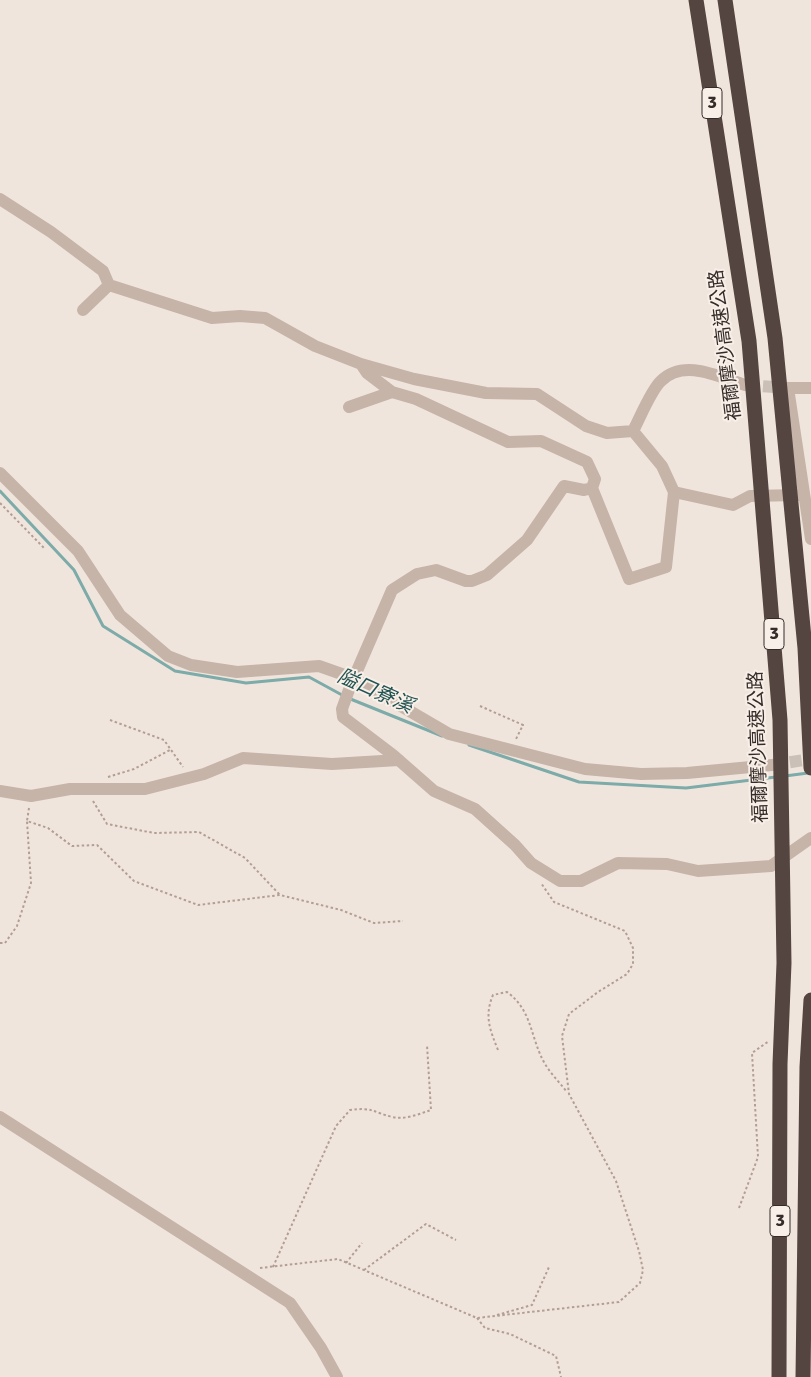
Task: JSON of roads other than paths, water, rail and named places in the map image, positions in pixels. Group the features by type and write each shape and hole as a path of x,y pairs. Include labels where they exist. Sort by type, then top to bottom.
{"highway":[{"name":"福爾摩沙高速公路","path":"696,0 749,341 780,712 784,963 780,1064 779,1377"},
{"name":"3","path":"725,0 775,338 805,648 811,768"},
{"name":"3","path":"803,1377 807,1067 811,1000"}],"lane":[{"path":"0,199 51,232 103,271 109,285 212,318 240,316 265,318 315,346 361,364 466,390 486,393 537,394 586,426 607,433 633,431"},
{"path":"83,310 109,285"},
{"path":"361,364 367,373 392,392 416,399 508,442 541,441 587,462 595,479 592,488 629,579 666,567 674,492 662,466 633,431"},
{"path":"633,431 660,381 675,372 694,369 745,385"},
{"path":"811,388 788,388 811,539"},
{"path":"349,407 392,392"},
{"path":"0,473 78,551 120,615 168,656 191,665 237,672 319,666 449,734 585,769 641,774 687,773 772,765"},
{"path":"592,488 584,490 564,486 527,540 487,575 472,581 436,570 417,574 392,590 352,683 342,709 343,717 399,760 434,790 475,809 515,845 531,863 560,881 581,881 618,863 667,864 698,871 771,866 811,838"},
{"path":"674,492 733,505 750,496 805,495"},
{"path":"0,791 31,796 70,789 145,789 190,777 243,758 332,764 399,760"},
{"path":"0,1117 290,1302 321,1348 337,1377"}],"waterway":[{"name":"隘口寮溪","path":"0,491 74,570 103,626 175,671 246,683 309,677 342,695"},
{"name":"隘口寮溪","path":"348,698 442,736"},
{"name":"隘口寮溪","path":"469,745 579,782 686,788 776,777"},
{"name":"隘口寮溪","path":"785,776 808,773"}],"tunnel":[{"path":"745,385 788,388"},
{"path":"772,765 811,759"}]}
